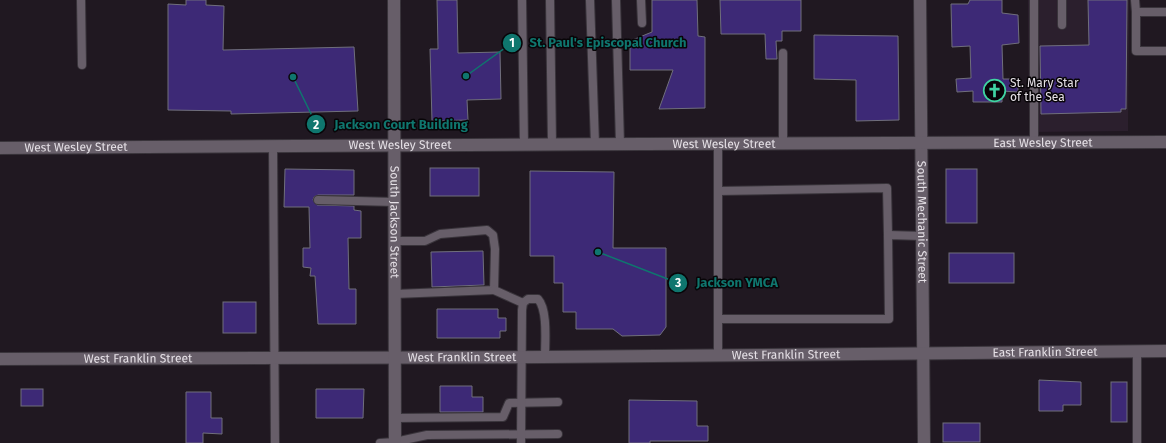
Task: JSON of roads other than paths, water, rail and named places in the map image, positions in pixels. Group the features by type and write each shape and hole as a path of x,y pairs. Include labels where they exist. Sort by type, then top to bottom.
{"street":[{"name":"South Jackson Street","path":"394,0 395,442"},
{"name":"South Mechanic Street","path":"920,0 924,443"},
{"name":"East Wesley Street","path":"921,144 1166,142"},
{"name":"West Wesley Street","path":"0,148 718,143 921,144"},
{"name":"East Franklin Street","path":"924,354 1166,351"},
{"name":"West Franklin Street","path":"0,359 395,357 545,358 924,354"}],"lane":[{"path":"81,0 82,65"},
{"path":"522,0 524,144"},
{"path":"550,0 552,144"},
{"path":"590,0 595,144"},
{"path":"616,0 620,144"},
{"path":"641,0 642,23"},
{"path":"1034,0 1034,143"},
{"path":"1062,0 1062,25"},
{"path":"1135,0 1136,51 1166,51"},
{"path":"1136,12 1166,12"},
{"path":"783,144 784,53"},
{"path":"718,143 718,356"},
{"path":"273,146 275,443"},
{"path":"718,190 887,188 889,319 718,319"},
{"path":"318,200 395,202"},
{"path":"394,241 425,241 440,234 487,230 493,235 495,249 494,290"},
{"path":"888,235 923,236"},
{"path":"395,294 494,290 523,303"},
{"path":"523,303 528,299 538,299 541,302 544,311 545,358"},
{"path":"521,443 523,303"},
{"path":"1137,351 1138,443"},
{"path":"395,418 503,417 509,403 558,402"},
{"path":"380,443 395,442 427,435 521,433 558,434"}],"place":[{"name":"St. Paul's Episcopal Church","path":"466,76"},
{"name":"Jackson Court Building","path":"293,77"},
{"name":"St. Mary Star of the Sea","path":"994,90"},
{"name":"Jackson YMCA","path":"598,252"}]}
